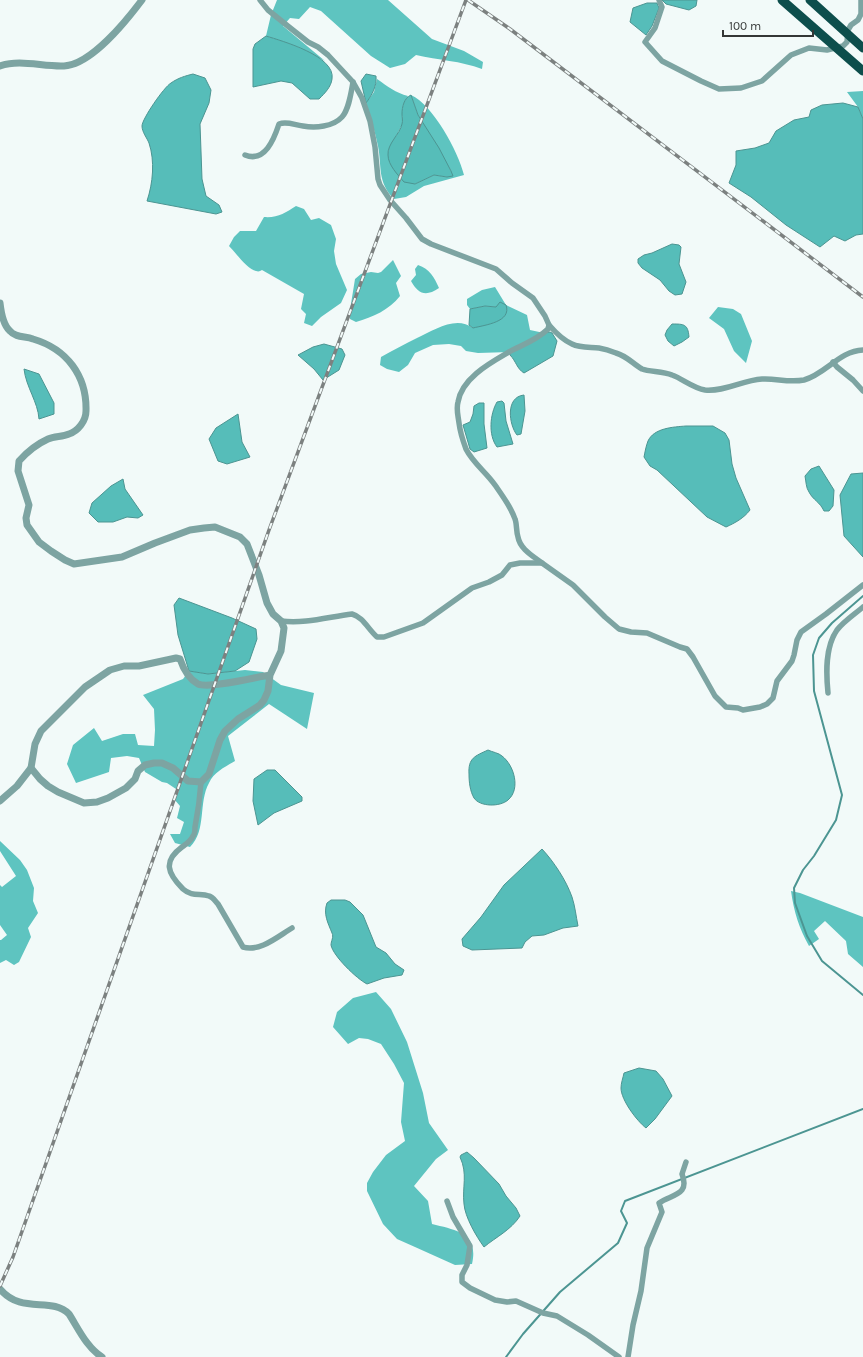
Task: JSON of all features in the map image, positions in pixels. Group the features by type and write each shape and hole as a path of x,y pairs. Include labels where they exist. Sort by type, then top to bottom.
{"highway":[{"path":"782,0 863,71"},
{"path":"810,0 863,48"}],"street":[{"path":"0,66 14,63 66,66 76,64 104,43 122,26 142,0"},
{"path":"260,0 268,10 308,42 318,47 328,55 353,82 362,98 370,121 375,147 378,179 390,200 422,239 431,244 496,269 533,298 549,325 557,334 570,344 584,348 608,350 619,353 643,369 672,375 698,388 706,390 723,388 763,379 787,382 803,380 820,374 833,362 843,356 863,350"},
{"path":"659,0 662,7 655,28 645,42 662,61 720,89 741,88 762,81 791,55 809,48 827,50 843,46 847,42 848,30 851,25 858,20 861,14 861,0"},
{"path":"245,155 250,157 258,156 265,152 273,140 279,124 287,123 313,127 330,124 341,118 348,104 353,82"},
{"path":"0,303 5,324 15,336 31,338 51,346 69,360 77,371 85,397 86,417 79,428 69,434 49,438 32,448 19,461 18,471 29,505 26,518 27,525 32,534 51,551 74,564 122,558 155,543 190,530 215,527 240,537 247,544 259,575 267,603 273,614 281,621 284,628 282,644 277,662 270,675 268,691 264,700 260,705 238,719 225,731 220,740 209,774 201,782 198,815 193,837 171,856 168,863 175,880 184,890 191,894 213,898 243,947 250,949 258,948 292,928"},
{"path":"549,325 548,330 544,333 501,357 482,369 472,378 460,393 457,409 460,429 466,449 480,469 495,484 510,508 515,520 518,539 522,546 542,563 573,585 619,629 631,632 647,633 687,649 718,699 726,707 743,710 760,707 767,704 773,698 777,681 792,661 797,640 801,632 863,585"},
{"path":"833,362 863,391"},
{"path":"281,621 307,622 352,614 357,615 377,637 384,637 423,623 472,588 489,582 502,575 510,565 520,563 542,563"},
{"path":"828,693 826,673 831,641 838,629 863,607"},
{"path":"0,801 17,786 31,768 35,744 41,731 85,687 110,670 124,666 139,666 176,658 180,659 185,671 199,684 213,684 270,675"},
{"path":"31,768 48,786 58,792 84,802 97,802 126,788 135,779 138,771 145,765 154,762 162,763 173,768 188,780 201,782"},
{"path":"628,1357 648,1248 662,1212 659,1203 680,1192 685,1186 685,1180 682,1174 686,1162"},
{"path":"447,1201 453,1217 470,1246 468,1265 462,1276 462,1282 470,1288 495,1300 508,1302 516,1301 541,1312 557,1316 588,1335 619,1357"},
{"path":"0,1289 19,1303 52,1306 64,1310 71,1317 91,1348 102,1357"}],"shaded area":[{"path":"277,0 388,0 432,39 464,51 483,62 482,69 458,62 416,55 405,64 390,68 371,56 321,11 310,7 299,19 290,18 283,26 325,61 298,47 266,36 271,15"},
{"path":"662,0 697,0 696,6 689,10 666,4"},
{"path":"647,3 657,3 659,8 652,26 646,35 630,22 633,8"},
{"path":"266,36 295,46 326,63 331,71 332,79 329,87 319,99 310,99 292,83 281,81 253,87 253,49 255,44"},
{"path":"193,74 205,78 211,90 209,103 200,124 202,179 206,196 219,205 222,212 216,214 147,201 151,187 153,165 149,143 142,128 143,122 154,103 168,86 179,78"},
{"path":"366,74 376,76 376,83 374,90 366,103 361,81"},
{"path":"377,79 388,87 408,96 403,105 403,123 388,151 415,184 434,175 447,177 451,171 418,115 411,95 428,108 444,130 461,165 464,175 424,186 406,197 394,199 385,186 381,174 378,146 366,103 374,92"},
{"path":"863,91 863,119 858,107 847,92"},
{"path":"411,95 418,115 439,148 453,176 447,177 434,175 415,184 404,182 391,166 388,159 389,147 401,128 404,103"},
{"path":"843,103 858,107 863,119 863,234 856,235 845,241 834,236 820,247 786,225 751,197 729,183 736,165 736,151 755,148 769,143 776,131 794,120 809,117 811,110 822,105"},
{"path":"296,206 304,209 311,220 319,218 331,225 336,239 334,251 336,264 347,290 341,303 321,317 312,326 304,323 306,314 301,309 304,294 262,270 258,271 249,268 229,246 234,237 240,231 256,231 264,217 277,216"},
{"path":"672,244 679,245 681,247 679,264 686,282 682,294 675,295 669,291 660,280 642,268 638,263 638,259 644,255"},
{"path":"393,260 401,276 396,283 400,296 386,309 368,318 356,322 350,319 355,279 361,274 381,272"},
{"path":"418,265 426,269 431,274 439,288 430,293 423,293 416,289 411,281 416,275 415,269"},
{"path":"495,287 506,305 527,315 530,330 544,333 510,352 478,353 466,351 461,346 449,344 433,345 415,353 408,365 399,372 387,369 380,365 381,357 445,325 459,323 466,324 473,328 496,307 485,306 470,309 467,305 467,299 482,290"},
{"path":"500,302 506,305 507,311 501,319 490,324 473,328 469,325 470,309 485,306 496,307"},
{"path":"718,307 733,309 741,314 752,341 746,363 734,351 724,329 709,318"},
{"path":"672,324 680,324 685,326 688,329 689,337 674,346 668,341 665,335"},
{"path":"550,332 557,341 553,356 524,373 510,355 510,352 544,333"},
{"path":"324,344 342,349 345,355 339,370 323,380 314,369 298,355 313,347"},
{"path":"24,369 39,374 54,403 54,414 39,419 37,407 27,382"},
{"path":"524,395 525,411 521,434 517,435 512,425 510,412 511,406 518,397"},
{"path":"502,401 504,403 506,421 513,444 497,447 492,437 491,424 493,412 497,402"},
{"path":"479,403 484,403 484,424 487,448 474,452 470,449 463,425 470,422 474,406"},
{"path":"238,414 242,442 250,457 227,464 218,461 209,439 216,428"},
{"path":"686,426 713,426 725,433 729,440 732,464 736,478 750,510 733,524 726,527 707,517 657,470 650,466 644,457 648,441 655,433 664,429"},
{"path":"819,466 834,490 833,506 829,511 824,511 821,505 811,495 807,486 805,476 811,469"},
{"path":"863,473 863,557 844,536 840,495 851,474"},
{"path":"123,479 125,489 143,515 138,518 127,517 113,522 98,522 89,513 92,503 111,486"},
{"path":"179,598 232,618 256,629 257,639 249,662 235,671 208,674 189,671 178,635 174,605"},
{"path":"245,670 263,672 281,685 314,693 307,729 269,704 228,736 235,761 211,779 204,799 199,833 190,847 175,843 170,834 180,834 184,822 177,818 180,806 174,799 179,791 145,772 139,758 127,756 111,758 109,772 76,783 67,764 73,745 94,728 102,741 123,734 135,734 138,745 154,746 154,709 143,695 183,679 189,671 208,674"},
{"path":"488,750 502,756 510,765 513,771 515,784 512,795 508,800 495,805 477,801 474,798 470,783 469,769 471,761 476,756"},
{"path":"267,770 275,770 302,797 302,801 274,813 258,825 253,801 254,779"},
{"path":"0,841 20,860 27,870 34,888 33,901 38,913 28,928 31,937 19,962 14,965 6,960 0,963 0,940 7,935 0,925 0,885 2,887 16,876 0,851"},
{"path":"542,849 551,860 566,884 574,904 578,926 563,928 544,935 532,936 525,942 522,948 472,950 463,946 462,939 481,917 504,885"},
{"path":"791,891 863,917 863,967 848,954 846,941 825,921 814,931 819,939 809,946 797,920"},
{"path":"331,900 345,900 350,902 363,915 376,947 386,953 395,964 404,970 402,975 384,978 367,984 346,967 336,955 331,945 333,934 326,918 326,907 327,903"},
{"path":"376,992 391,1009 407,1042 423,1093 429,1123 448,1150 436,1159 414,1186 428,1201 432,1224 457,1231 469,1239 473,1254 472,1264 455,1265 397,1239 383,1224 367,1191 367,1183 373,1172 386,1155 405,1141 401,1122 404,1083 381,1044 368,1039 359,1038 348,1044 333,1027 337,1012 353,998"},
{"path":"639,1068 656,1071 663,1079 672,1096 655,1119 646,1128 630,1110 621,1088 624,1073"},
{"path":"467,1152 499,1184 520,1216 508,1229 484,1247 466,1215 464,1198 464,1169 460,1157"}],"waterway":[{"path":"863,596 832,623 819,638 813,655 814,691 842,795 836,820 814,856 803,870 794,888 795,903 807,936 822,961 863,995"},
{"path":"506,1357 523,1334 560,1292 618,1243 627,1223 621,1211 625,1201 863,1109"}],"railway":[{"path":"0,1286 13,1257 269,530 466,0"},
{"path":"468,0 510,29 863,297"}]}
